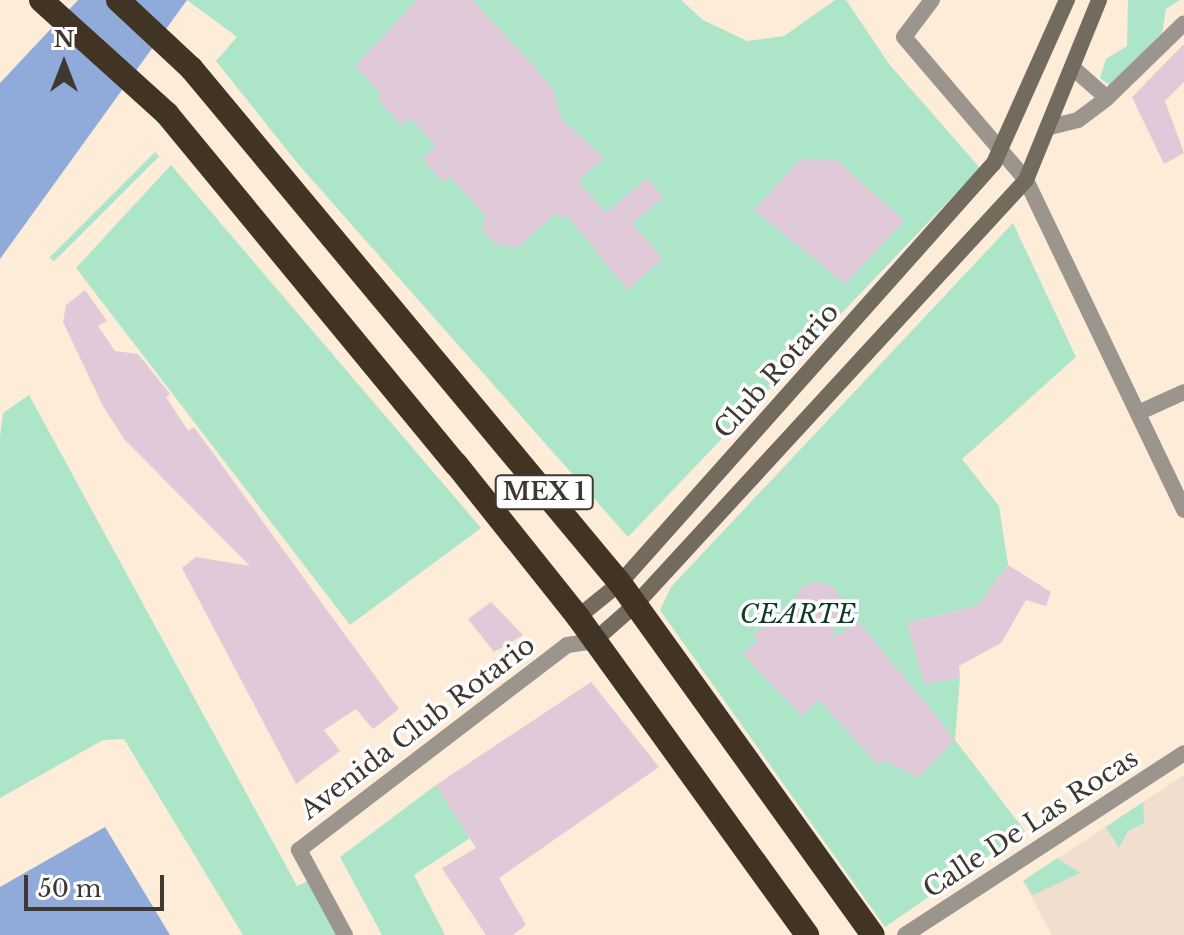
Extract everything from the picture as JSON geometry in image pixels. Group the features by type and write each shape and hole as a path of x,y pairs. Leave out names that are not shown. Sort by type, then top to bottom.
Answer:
{"highway":[{"name":"MEX 1","path":"41,0 157,103 578,617 807,935"},
{"name":"MEX 1","path":"118,0 191,68 620,583 873,935"}],"main road":[{"name":"Club Rotario","path":"578,617 620,583 994,163 1067,0"},
{"name":"Club Rotario","path":"594,641 636,604 1026,180 1099,0"}],"street":[{"path":"932,0 904,37 1002,147 1026,180 1140,412 1184,510"},
{"path":"1050,127 1078,120 1107,98 1184,23"},
{"path":"1073,68 1107,98"},
{"path":"1140,412 1184,392"},
{"name":"Avenida Club Rotario","path":"567,645 578,617"},
{"name":"Avenida Club Rotario","path":"345,935 299,850 567,645 594,641"},
{"name":"Calle De Las Rocas","path":"905,935 1184,753"}],"shaded area":[{"path":"1184,775 1184,935 1052,935 1023,881"}],"green space":[{"path":"187,0 681,0 703,20 747,41 784,36 835,0 846,0 889,64 980,168 628,537 298,164 216,61 237,37"},
{"path":"1128,0 1180,0 1166,9 1162,33 1111,86 1100,78 1106,59 1127,46"},
{"path":"155,152 159,156 54,262 50,257"},
{"path":"171,165 481,528 350,625 76,268"},
{"name":"CEARTE","path":"1013,223 1076,357 962,459 999,506 1008,565 977,606 907,623 926,683 960,678 955,740 1025,831 885,927 660,610 671,587"},
{"path":"29,395 297,886 316,877 352,935 243,935 124,739 103,740 0,798 0,437 3,413"},
{"path":"436,785 470,838 414,875 445,935 382,935 340,857"},
{"path":"1143,802 1144,823 1128,831 1119,848 1106,827"},
{"path":"1057,858 1080,873 1033,895 1023,881"}],"water":[{"path":"78,0 187,0 0,259 0,83"},
{"path":"105,827 170,935 0,935 0,887"}],"building":[{"path":"417,0 472,0 525,56 553,89 561,118 604,158 578,181 606,213 647,178 663,197 632,224 663,258 628,290 566,215 561,219 556,213 517,248 496,244 483,231 485,215 449,176 443,182 422,158 436,146 410,118 402,126 377,98 381,94 355,66"},
{"path":"1184,44 1184,82 1165,101 1184,153 1164,164 1132,97"},
{"path":"801,159 837,160 904,221 845,284 754,210"},
{"path":"85,290 107,321 98,326 115,351 138,354 170,394 166,397 188,431 194,427 399,709 373,729 356,709 324,730 340,751 296,784 182,568 196,557 250,566 124,439 103,406 63,322 66,305"},
{"name":"CEARTE","path":"1008,565 1051,592 1046,606 1026,600 1001,643 959,666 960,678 924,684 907,623 977,606"},
{"path":"816,581 834,587 843,602 832,638 859,622 955,740 918,778 885,760 878,765 818,699 802,716 742,654 758,640 753,634 794,608 800,588"},
{"path":"491,602 523,635 494,652 468,619"},
{"path":"591,682 659,767 499,878 526,925 513,935 486,935 442,868 476,848 436,785"}]}
